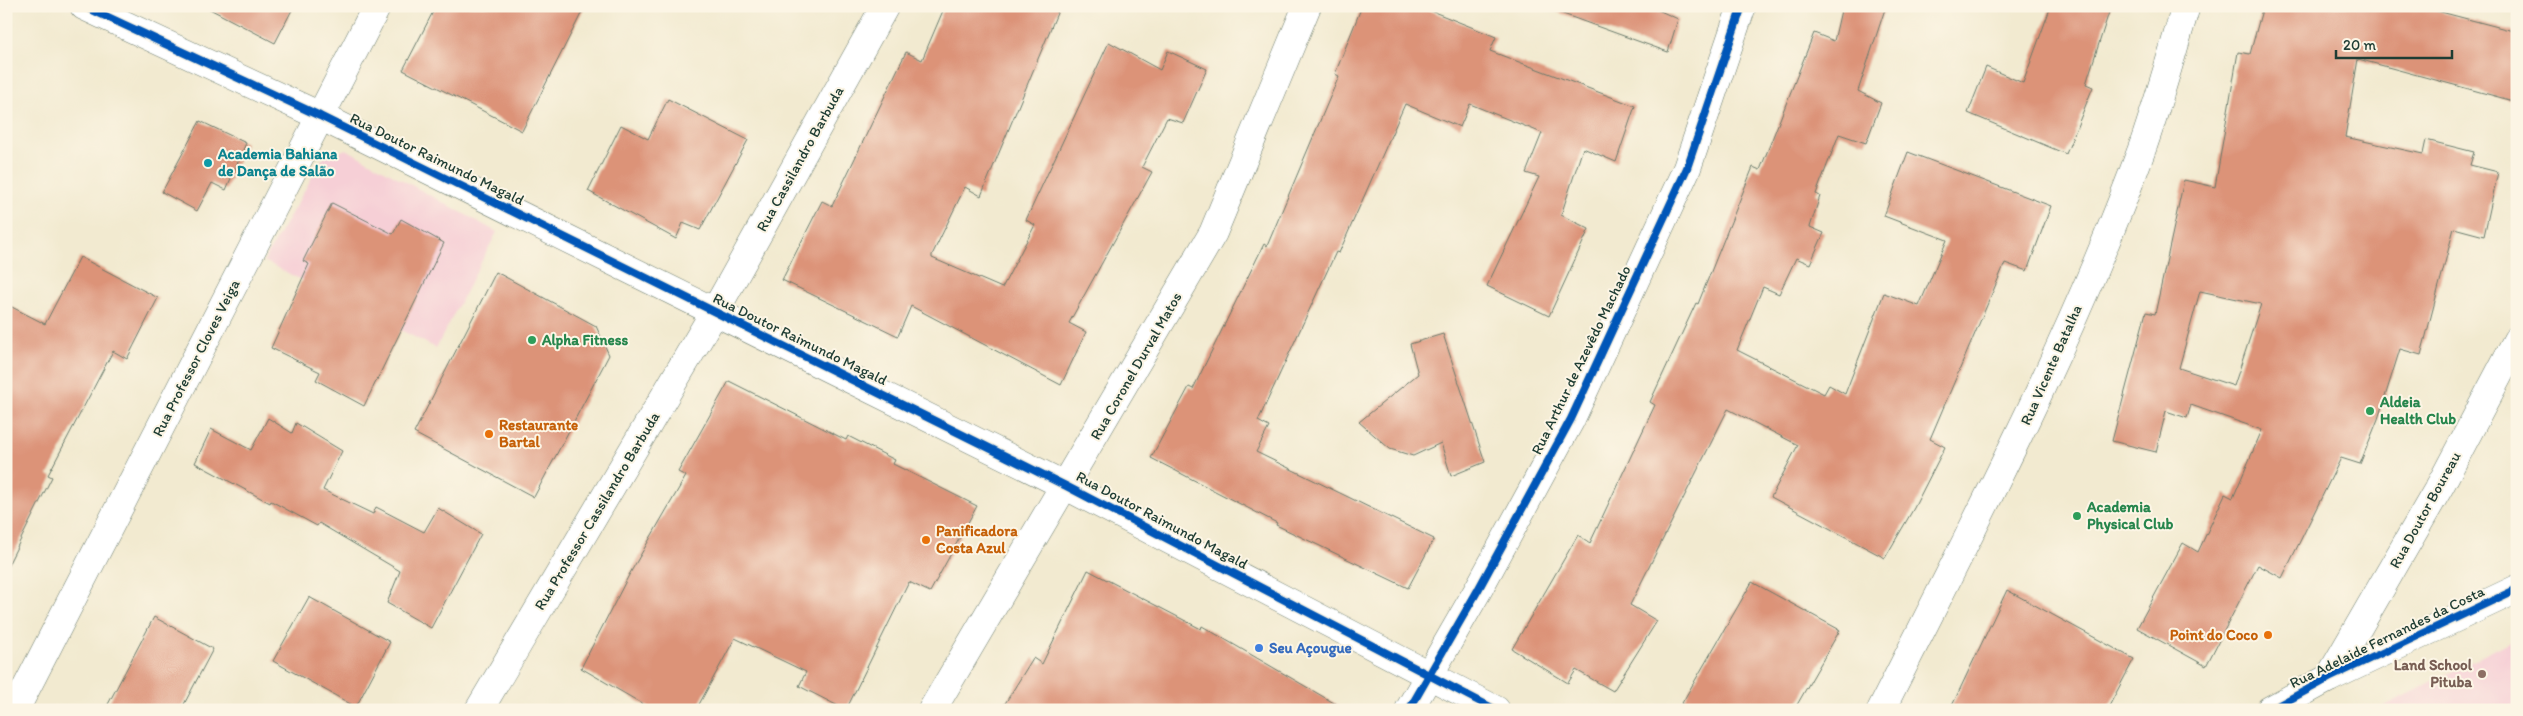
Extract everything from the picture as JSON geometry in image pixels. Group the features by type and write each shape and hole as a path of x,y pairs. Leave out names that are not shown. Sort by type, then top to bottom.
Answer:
{"street":[{"name":"Rua Doutor Raimundo Magald","path":"84,6 320,116 1066,486 1496,710"},
{"name":"Rua Professor Cloves Veiga","path":"15,710 377,6"},
{"name":"Rua Cassilandro Barbuda","path":"714,313 885,6"},
{"name":"Rua Coronel Durval Matos","path":"932,710 1066,486 1213,233 1307,6"},
{"name":"Rua Arthur de Azevêdo Machado","path":"1409,710 1478,590 1579,401 1687,168 1742,6"},
{"name":"Rua Vicente Batalha","path":"1881,710 2021,432 2082,297 2143,146 2186,6"},
{"name":"Rua Professor Cassilandro Barbuda","path":"479,710 714,313"},
{"name":"Rua Doutor Boureau","path":"2329,678 2441,484 2517,340"},
{"name":"Rua Adelaide Fernandes da Costa","path":"2270,710 2329,678 2517,589"}],"shaded area":[{"path":"346,149 497,232 436,348 264,261 323,158"},
{"name":"Land School Pituba","path":"2517,638 2517,710 2377,710"}],"building":[{"path":"204,6 294,6 275,43"},
{"path":"436,6 585,6 522,131 403,70"},
{"path":"945,6 1060,6 981,196 965,187 932,255 932,258 1002,288 1035,225 1026,220 1109,42 1160,70 1168,51 1207,69 1183,123 1167,118 1142,167 1152,172 1069,323 1086,332 1061,385 911,306 898,336 782,280 822,201 832,206 906,52 922,60"},
{"path":"1362,6 1419,6 1496,37 1490,51 1635,106 1616,162 1583,148 1561,215 1589,229 1549,316 1487,286 1539,177 1526,173 1542,133 1470,104 1460,127 1405,104 1339,253 1336,252 1258,421 1269,427 1256,452 1434,539 1408,588 1276,525 1277,523 1151,458 1189,387 1193,389 1264,244 1267,246 1339,76 1335,74"},
{"path":"1553,6 1649,6 1678,19 1668,52 1552,10"},
{"path":"1842,6 1886,6 1858,91 1881,103 1866,143 1839,134 1816,194 1820,196 1810,227 1824,233 1810,264 1796,258 1779,294 1763,287 1737,350 1824,394 1829,385 1845,394 1884,293 1919,306 1947,240 1884,216 1908,152 2051,206 2027,271 2005,263 1930,439 1945,447 1914,508 1885,558 1771,497 1798,445 1728,409 1630,605 1657,621 1613,691 1576,670 1568,683 1512,649 1578,535 1590,543 1655,405 1650,402 1696,303 1698,304 1753,167 1760,170 1814,33 1834,41"},
{"path":"2051,6 2111,6 2086,84 2093,87 2066,154 1968,113 1986,67 2023,83"},
{"path":"2263,6 2418,6 2517,32 2517,102 2358,59 2345,137 2423,154 2426,140 2474,152 2470,165 2498,172 2484,236 2454,228 2421,355 2400,349 2378,419 2360,464 2341,458 2282,578 2258,565 2206,666 2137,628 2183,543 2198,552 2225,494 2233,498 2262,430 2191,405 2187,418 2166,411 2156,452 2112,441 2146,312 2155,314 2184,180 2215,187 2238,52 2250,54","holes":["2200,291 2261,304 2234,386 2179,368"]},
{"path":"668,99 748,140 700,230 683,223 676,239 588,191 621,125 648,139"},
{"name":"Academia Bahiana de Dança de Salão","path":"200,121 246,143 226,190 212,183 197,211 162,192"},
{"path":"332,203 393,234 401,219 444,243 364,406 316,380 320,372 271,348 309,264 303,261"},
{"path":"80,257 158,298 127,359 113,351 48,475 52,477 6,569 6,304 45,324"},
{"name":"Alpha Fitness","path":"496,272 596,326 609,355 534,497 414,433"},
{"path":"1443,334 1485,462 1451,476 1441,443 1413,456 1390,449 1359,422 1418,374 1410,344"},
{"path":"729,381 846,440 848,436 895,460 893,464 977,506 930,592 909,582 846,710 799,686 806,672 735,638 696,710 653,710 581,668 629,575 686,476 678,472"},
{"path":"268,418 292,433 296,423 342,451 323,490 373,514 376,507 424,532 438,508 481,534 431,628 387,603 400,571 319,523 317,526 195,463 211,429 251,450"},
{"path":"1088,570 1201,629 1202,626 1346,710 1001,710 1033,658 1042,664"},
{"path":"1752,582 1840,630 1794,710 1678,710"},
{"path":"2007,590 2134,659 2107,710 1950,710"},
{"path":"309,597 390,642 356,707 273,661"},
{"path":"154,617 213,649 181,710 105,710"}],"cycle path":[{"path":"84,6 320,116 1066,486 1496,710"},
{"path":"1409,710 1478,590 1571,419 1687,168 1742,6"},
{"path":"2270,710 2329,678 2517,589"}],"place":[{"name":"Academia Bahiana de Dança de Salão","path":"208,163"},
{"name":"Alpha Fitness","path":"532,340"},
{"name":"Aldeia Health Club","path":"2370,411"},
{"name":"Restaurante Bartal","path":"489,434"},
{"name":"Academia Physical Club","path":"2077,516"},
{"name":"Panificadora Costa Azul","path":"926,540"},
{"name":"Point do Coco","path":"2268,635"},
{"name":"Seu Açougue","path":"1259,648"},
{"name":"Land School Pituba","path":"2482,674"}]}
